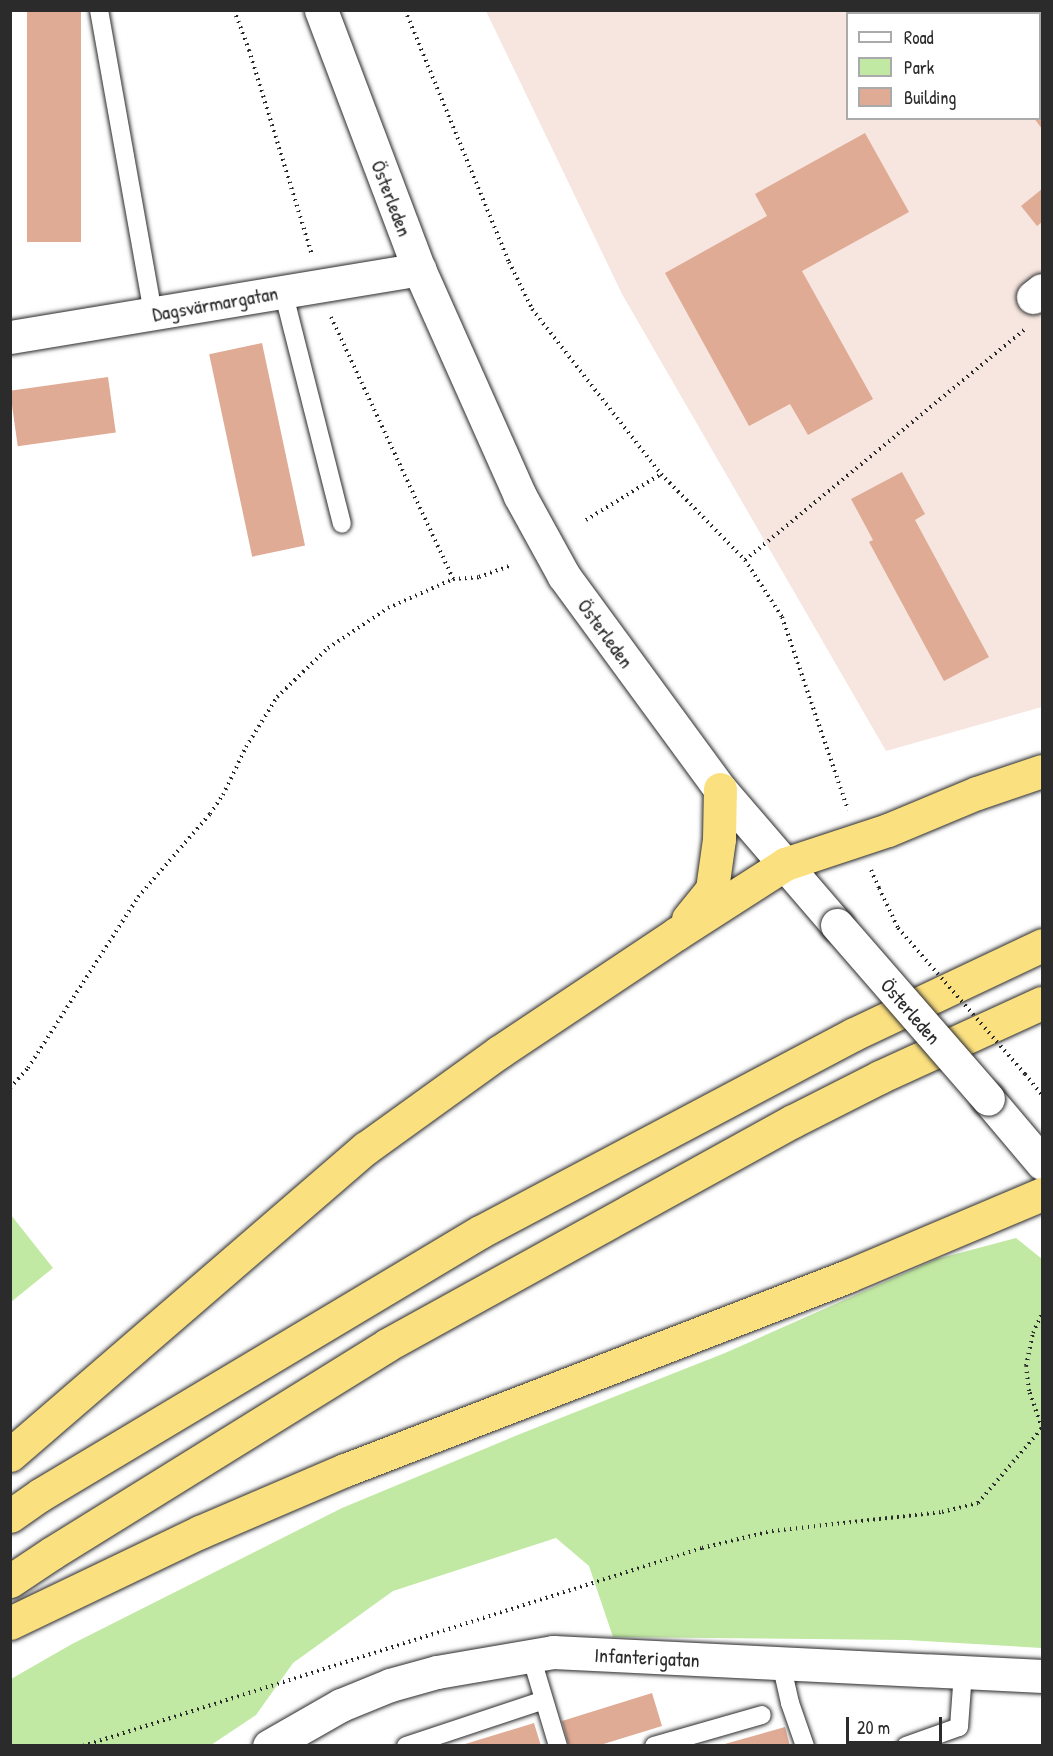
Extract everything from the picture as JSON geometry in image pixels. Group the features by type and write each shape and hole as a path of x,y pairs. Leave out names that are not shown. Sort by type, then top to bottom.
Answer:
{"highway":[{"path":"10,1455 366,1148 499,1052 676,934 784,864 1042,771"},
{"path":"676,934 712,889 719,839 720,789"},
{"path":"10,1516 60,1483 480,1233 854,1034 1042,945"},
{"path":"10,1581 387,1345 792,1121 891,1072 1042,1003"},
{"path":"10,1623 200,1532 345,1470 848,1276 1042,1194"}],"main road":[{"name":"Österleden","path":"321,10 419,269 520,496 564,576 720,789 1042,1163"},
{"name":"Dagsvärmargatan","path":"10,337 419,269"},
{"name":"Infanterigatan","path":"269,1746 341,1705 390,1685 437,1672 553,1652 1042,1676"}],"lane":[{"path":"99,10 153,314"},
{"path":"283,291 342,524"},
{"path":"531,1656 558,1746"},
{"path":"782,1663 790,1703 805,1746"},
{"path":"906,1746 959,1727 963,1672"},
{"path":"406,1746 544,1700"},
{"path":"654,1746 762,1715"}],"path":[{"path":"405,10 509,262 532,309 661,474 745,560 782,617 858,839 897,928 1042,1095"},
{"path":"745,560 1036,303"},
{"path":"586,520 661,474"},
{"path":"10,1088 28,1068 138,897 223,795 246,747 277,697 328,648 388,608 453,579 479,577 509,566"},
{"path":"83,1746 702,1548 772,1531 942,1512 978,1503 1042,1428 1029,1391 1026,1366 1033,1333 1042,1314"}],"shaded area":[{"path":"486,11 1042,11 1042,707 886,751 622,294"}],"green space":[{"path":"11,1215 53,1268 10,1302"},
{"path":"1016,1238 1042,1259 1042,1648 906,1640 613,1637 589,1566 556,1538 393,1591 293,1663 256,1715 211,1745 11,1745 11,1679 72,1644 342,1508 520,1434 725,1353 937,1259"}],"building":[{"path":"27,10 81,10 81,242 27,242"},
{"path":"954,10 1042,10 1042,129 1035,120 1041,120 1041,12 952,12"},
{"path":"865,133 909,212 802,271 873,399 808,435 790,404 749,426 665,273 767,216 755,194"},
{"path":"1042,189 1042,222 1037,226 1021,206"},
{"path":"262,343 305,545 252,557 209,354"},
{"path":"108,377 116,432 18,446 10,391"},
{"path":"902,472 925,514 915,520 989,657 944,681 869,542 873,540 851,499"},
{"path":"652,1693 662,1726 597,1746 569,1746 562,1721"},
{"path":"534,1723 541,1746 462,1746 462,1745"},
{"path":"785,1727 790,1746 721,1746 721,1745"}]}
